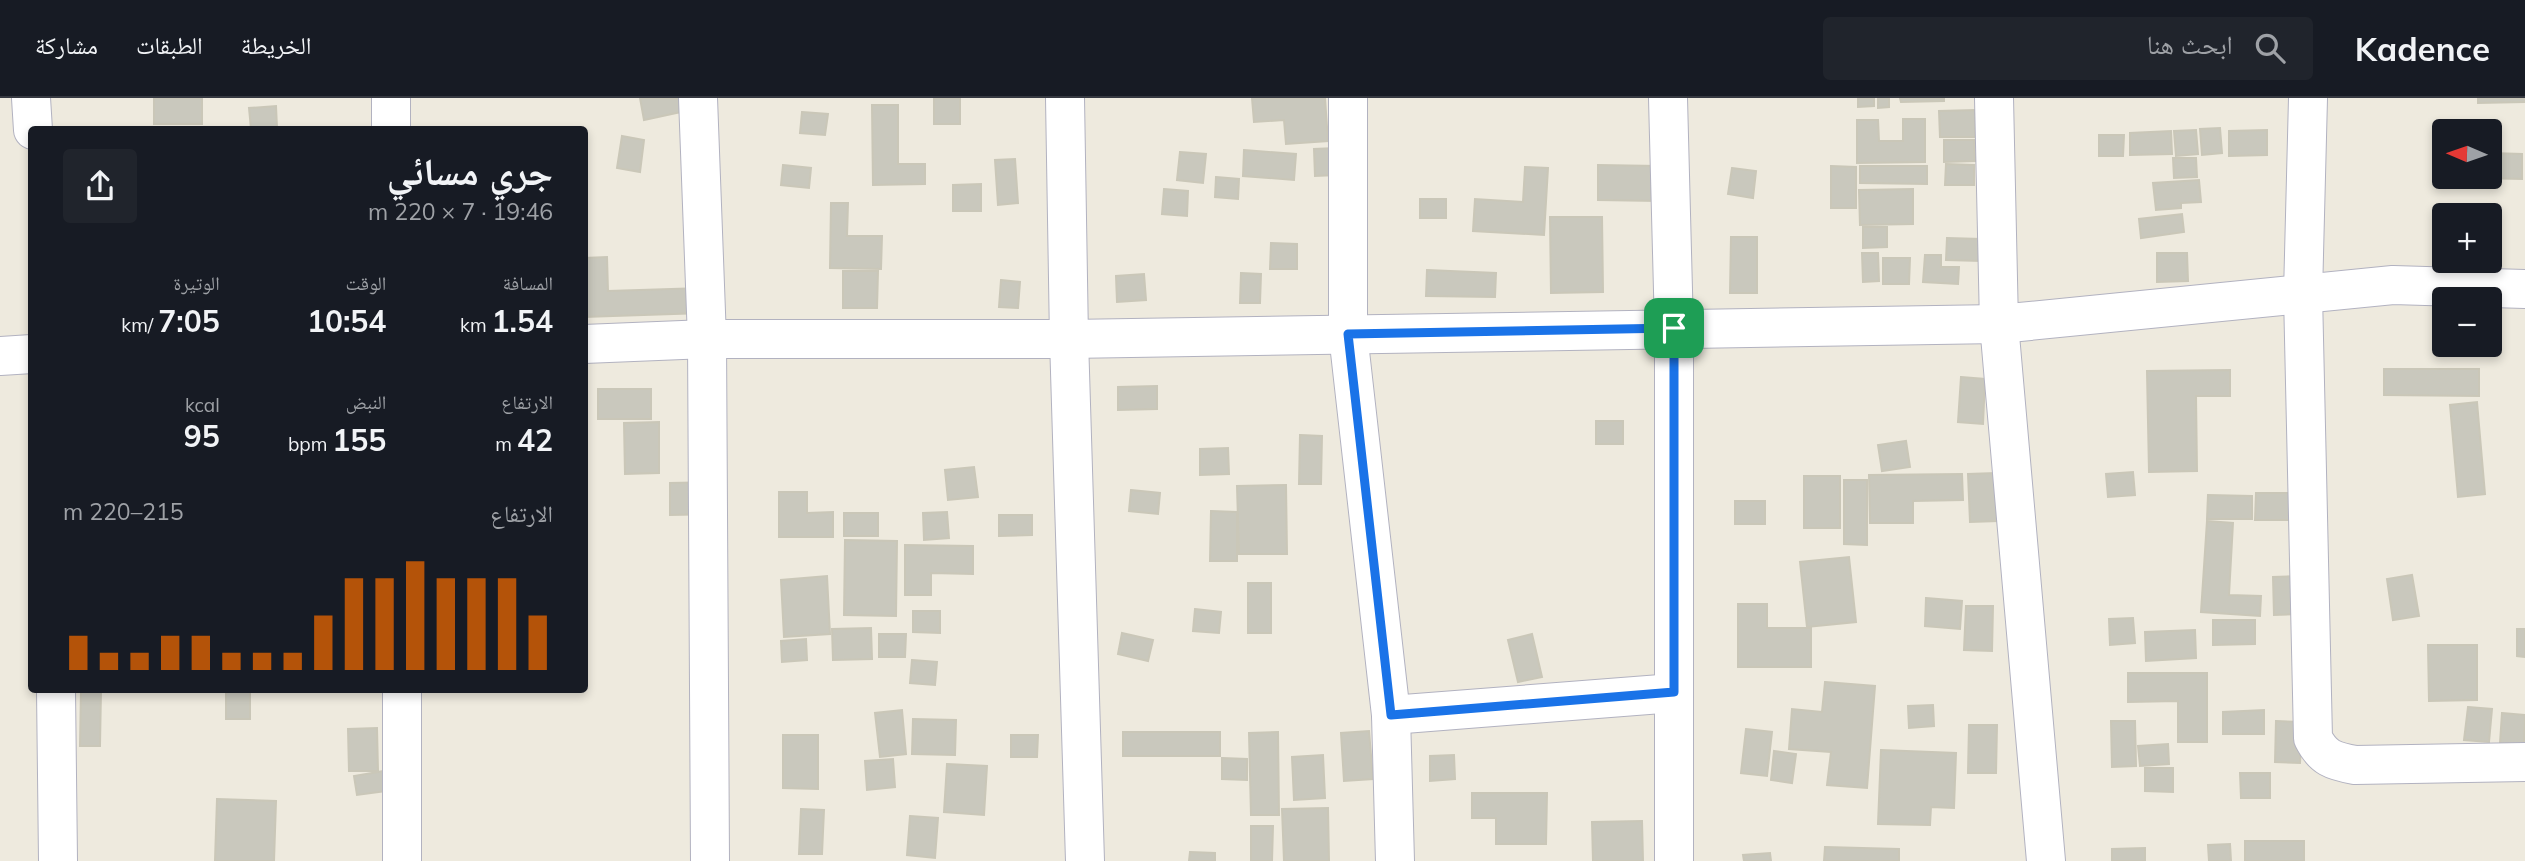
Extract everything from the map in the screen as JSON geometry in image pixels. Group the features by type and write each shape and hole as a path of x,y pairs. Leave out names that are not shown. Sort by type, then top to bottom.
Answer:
{"street":[{"path":"31,98 33,126"},
{"path":"391,98 391,126"},
{"path":"698,98 707,339 710,861"},
{"path":"1065,98 1069,339 1085,861"},
{"path":"1348,98 1348,334 1391,715 1395,861"},
{"path":"1668,98 1674,328 1674,861"},
{"path":"1994,98 1999,324 2046,861"},
{"path":"2308,98 2303,294 2313,738 2320,753 2333,761 2355,765 2525,762"},
{"path":"588,344 707,339 1069,339 1999,324 2393,285 2525,289"},
{"path":"0,356 28,354"},
{"path":"1391,715 1674,692"},
{"path":"56,693 58,861"},
{"path":"402,693 402,861"}],"building":[{"path":"154,98 202,98 202,124 154,124"},
{"path":"640,98 693,98 695,109 644,120"},
{"path":"934,98 960,98 960,124 934,124"},
{"path":"1252,98 1325,98 1328,141 1286,144 1284,120 1254,122"},
{"path":"1858,98 1874,98 1874,106 1858,107"},
{"path":"1878,98 1889,98 1889,107 1878,108"},
{"path":"1900,98 1944,98 1944,101 1901,102"},
{"path":"2478,98 2525,98 2525,102 2478,103"},
{"path":"872,105 898,105 898,164 925,164 925,184 873,185"},
{"path":"276,106 277,126 251,126 249,108"},
{"path":"1975,110 1975,137 1940,137 1939,111"},
{"path":"802,112 828,114 825,135 800,133"},
{"path":"1903,119 1925,119 1925,162 1857,163 1857,120 1878,120 1879,141 1903,141"},
{"path":"2220,128 2222,153 2202,155 2200,129"},
{"path":"2196,130 2198,154 2176,156 2174,131"},
{"path":"2267,130 2267,155 2229,156 2229,131"},
{"path":"2171,131 2172,154 2130,155 2130,133"},
{"path":"2099,135 2124,135 2123,156 2099,156"},
{"path":"622,136 644,140 640,172 617,168"},
{"path":"1944,140 1974,140 1975,161 1944,162"},
{"path":"1336,148 1337,175 1315,176 1314,149"},
{"path":"1244,150 1296,154 1294,180 1243,176"},
{"path":"1180,152 1206,154 1203,183 1177,180"},
{"path":"2502,153 2522,154 2522,179 2502,179"},
{"path":"2173,158 2196,158 2197,177 2174,178"},
{"path":"1015,159 1018,203 998,205 995,160"},
{"path":"1946,164 1974,165 1974,185 1945,185"},
{"path":"783,165 811,168 809,188 781,185"},
{"path":"1598,165 1658,166 1658,201 1598,200"},
{"path":"1831,166 1856,167 1856,208 1831,208"},
{"path":"1860,166 1927,166 1927,184 1860,183"},
{"path":"1525,167 1548,168 1544,235 1473,231 1475,199 1523,202"},
{"path":"1732,168 1756,171 1753,198 1728,194"},
{"path":"1216,177 1239,179 1238,199 1215,197"},
{"path":"2199,180 2201,202 2181,203 2181,208 2156,210 2153,183"},
{"path":"981,184 981,211 953,211 953,185"},
{"path":"1164,189 1188,191 1187,216 1162,214"},
{"path":"1913,189 1913,224 1860,225 1859,190"},
{"path":"1420,199 1446,199 1446,218 1420,218"},
{"path":"831,203 848,203 847,236 882,236 881,269 830,268"},
{"path":"2182,214 2184,232 2141,238 2139,219"},
{"path":"1550,217 1602,217 1603,292 1551,293"},
{"path":"1863,227 1887,227 1887,247 1863,248"},
{"path":"1731,237 1757,237 1757,293 1730,293"},
{"path":"1947,238 1981,239 1981,261 1946,260"},
{"path":"1271,243 1297,244 1297,269 1270,269"},
{"path":"1862,253 1878,253 1879,281 1863,282"},
{"path":"2157,253 2187,253 2188,281 2157,282"},
{"path":"1925,255 1941,255 1941,267 1959,267 1958,284 1923,282"},
{"path":"607,257 608,291 702,288 703,313 588,317 588,258"},
{"path":"1883,258 1910,258 1909,284 1883,284"},
{"path":"1427,270 1496,273 1495,297 1426,296"},
{"path":"843,271 878,271 877,308 843,308"},
{"path":"1241,273 1261,274 1260,303 1240,303"},
{"path":"1144,274 1146,300 1117,302 1116,276"},
{"path":"1001,280 1020,282 1018,308 999,307"},
{"path":"2384,369 2479,369 2479,396 2384,395"},
{"path":"2230,370 2230,396 2196,396 2197,471 2149,472 2147,371"},
{"path":"1961,377 1985,379 1983,424 1958,422"},
{"path":"1157,386 1157,409 1118,410 1118,387"},
{"path":"598,389 651,389 651,419 598,419"},
{"path":"2477,402 2485,494 2458,497 2450,405"},
{"path":"1596,421 1623,421 1623,444 1596,444"},
{"path":"659,422 659,473 625,474 624,423"},
{"path":"1300,435 1322,436 1321,484 1299,484"},
{"path":"1906,441 1910,467 1882,471 1878,445"},
{"path":"1228,448 1229,474 1200,475 1200,449"},
{"path":"974,467 978,497 948,500 945,470"},
{"path":"2133,472 2135,495 2108,497 2106,474"},
{"path":"1996,473 1998,521 1970,522 1968,474"},
{"path":"1962,474 1963,500 1913,501 1913,523 1870,523 1869,475"},
{"path":"1804,476 1840,476 1840,528 1804,528"},
{"path":"1844,480 1867,480 1867,545 1844,544"},
{"path":"720,482 720,514 670,515 670,483"},
{"path":"1286,485 1287,554 1239,554 1237,486"},
{"path":"1131,490 1160,493 1158,514 1129,511"},
{"path":"779,492 807,492 807,513 833,512 833,537 779,537"},
{"path":"2256,493 2299,493 2299,520 2255,520"},
{"path":"2208,495 2252,496 2252,519 2207,519"},
{"path":"1735,501 1765,501 1765,524 1735,524"},
{"path":"1211,511 1237,512 1237,561 1210,561"},
{"path":"947,512 949,538 924,540 923,513"},
{"path":"844,513 878,513 878,536 844,536"},
{"path":"999,515 1032,515 1032,535 999,536"},
{"path":"2207,521 2233,523 2229,595 2261,596 2260,616 2201,612"},
{"path":"845,540 897,541 896,616 844,615"},
{"path":"905,545 973,546 973,574 931,573 931,595 905,595"},
{"path":"1849,557 1856,622 1807,627 1800,562"},
{"path":"2412,575 2419,616 2393,620 2387,579"},
{"path":"827,576 830,634 784,637 781,580"},
{"path":"2299,576 2299,614 2274,615 2273,577"},
{"path":"1248,583 1271,583 1271,633 1248,633"},
{"path":"1926,598 1962,601 1960,629 1925,626"},
{"path":"1738,604 1767,604 1767,628 1811,628 1811,667 1738,667"},
{"path":"1966,606 1993,606 1992,651 1964,650"},
{"path":"1195,609 1221,612 1219,633 1193,631"},
{"path":"913,611 940,611 940,633 913,632"},
{"path":"2133,618 2135,643 2110,645 2109,619"},
{"path":"2213,620 2255,620 2255,644 2213,645"},
{"path":"871,628 872,659 833,660 832,629"},
{"path":"2517,629 2525,629 2525,657 2517,656"},
{"path":"2195,630 2196,658 2146,661 2145,632"},
{"path":"1122,633 1153,640 1148,661 1118,654"},
{"path":"879,634 906,634 905,657 879,657"},
{"path":"1532,634 1542,677 1518,682 1508,640"},
{"path":"806,639 807,660 782,662 781,641"},
{"path":"2428,645 2477,645 2477,700 2429,701"},
{"path":"912,660 937,662 935,685 910,683"},
{"path":"2128,673 2207,673 2207,742 2178,742 2178,701 2128,702"},
{"path":"1825,682 1875,686 1867,788 1827,785 1831,752 1789,749 1792,709 1822,712"},
{"path":"81,693 101,693 100,746 80,746"},
{"path":"226,693 250,693 250,719 226,719"},
{"path":"1933,705 1934,726 1909,728 1908,706"},
{"path":"2468,707 2492,709 2489,742 2464,740"},
{"path":"902,710 906,754 880,757 875,713"},
{"path":"2264,710 2264,734 2223,734 2223,712"},
{"path":"2502,713 2525,715 2524,744 2500,743"},
{"path":"913,719 956,720 955,755 912,754"},
{"path":"2111,721 2135,721 2136,766 2112,767"},
{"path":"2276,721 2302,722 2300,763 2275,762"},
{"path":"1969,725 1997,725 1996,773 1968,773"},
{"path":"377,728 378,771 349,771 348,729"},
{"path":"1746,729 1772,732 1767,776 1741,773"},
{"path":"1369,731 1373,779 1344,781 1341,733"},
{"path":"1123,732 1220,732 1220,756 1123,756"},
{"path":"1278,732 1279,815 1251,815 1249,733"},
{"path":"783,735 818,735 818,789 783,788"},
{"path":"1011,735 1038,735 1037,757 1011,757"},
{"path":"2168,744 2169,764 2140,766 2138,746"},
{"path":"1881,750 1956,753 1954,808 1931,807 1930,825 1878,824"},
{"path":"1774,751 1796,754 1792,783 1771,780"},
{"path":"1323,755 1325,798 1294,800 1292,757"},
{"path":"1454,755 1455,779 1430,781 1430,756"},
{"path":"1222,758 1247,759 1247,780 1222,779"},
{"path":"893,759 895,787 867,790 865,761"},
{"path":"947,764 987,766 984,815 944,812"},
{"path":"2145,768 2173,768 2173,792 2145,791"},
{"path":"384,771 387,791 357,795 354,776"},
{"path":"2240,773 2270,773 2270,798 2241,798"},
{"path":"1472,793 1547,793 1546,844 1496,844 1496,818 1472,818"},
{"path":"217,799 276,801 274,861 215,861"},
{"path":"1328,808 1329,861 1284,861 1282,809"},
{"path":"801,809 824,810 822,854 799,854"},
{"path":"910,816 938,818 935,858 907,855"},
{"path":"1642,821 1643,861 1593,861 1592,822"},
{"path":"1251,826 1273,826 1272,861 1251,861"},
{"path":"2245,841 2304,841 2304,861 2245,861"},
{"path":"2230,844 2231,861 2209,861 2208,845"},
{"path":"1825,847 1899,849 1899,861 1824,861"},
{"path":"2145,848 2145,861 2112,861 2112,849"},
{"path":"1190,852 1215,853 1215,861 1189,861"},
{"path":"1770,853 1771,861 1744,861 1743,855"}],"route":[{"path":"1674,328 1674,692 1391,715 1348,334 1674,328"}]}
